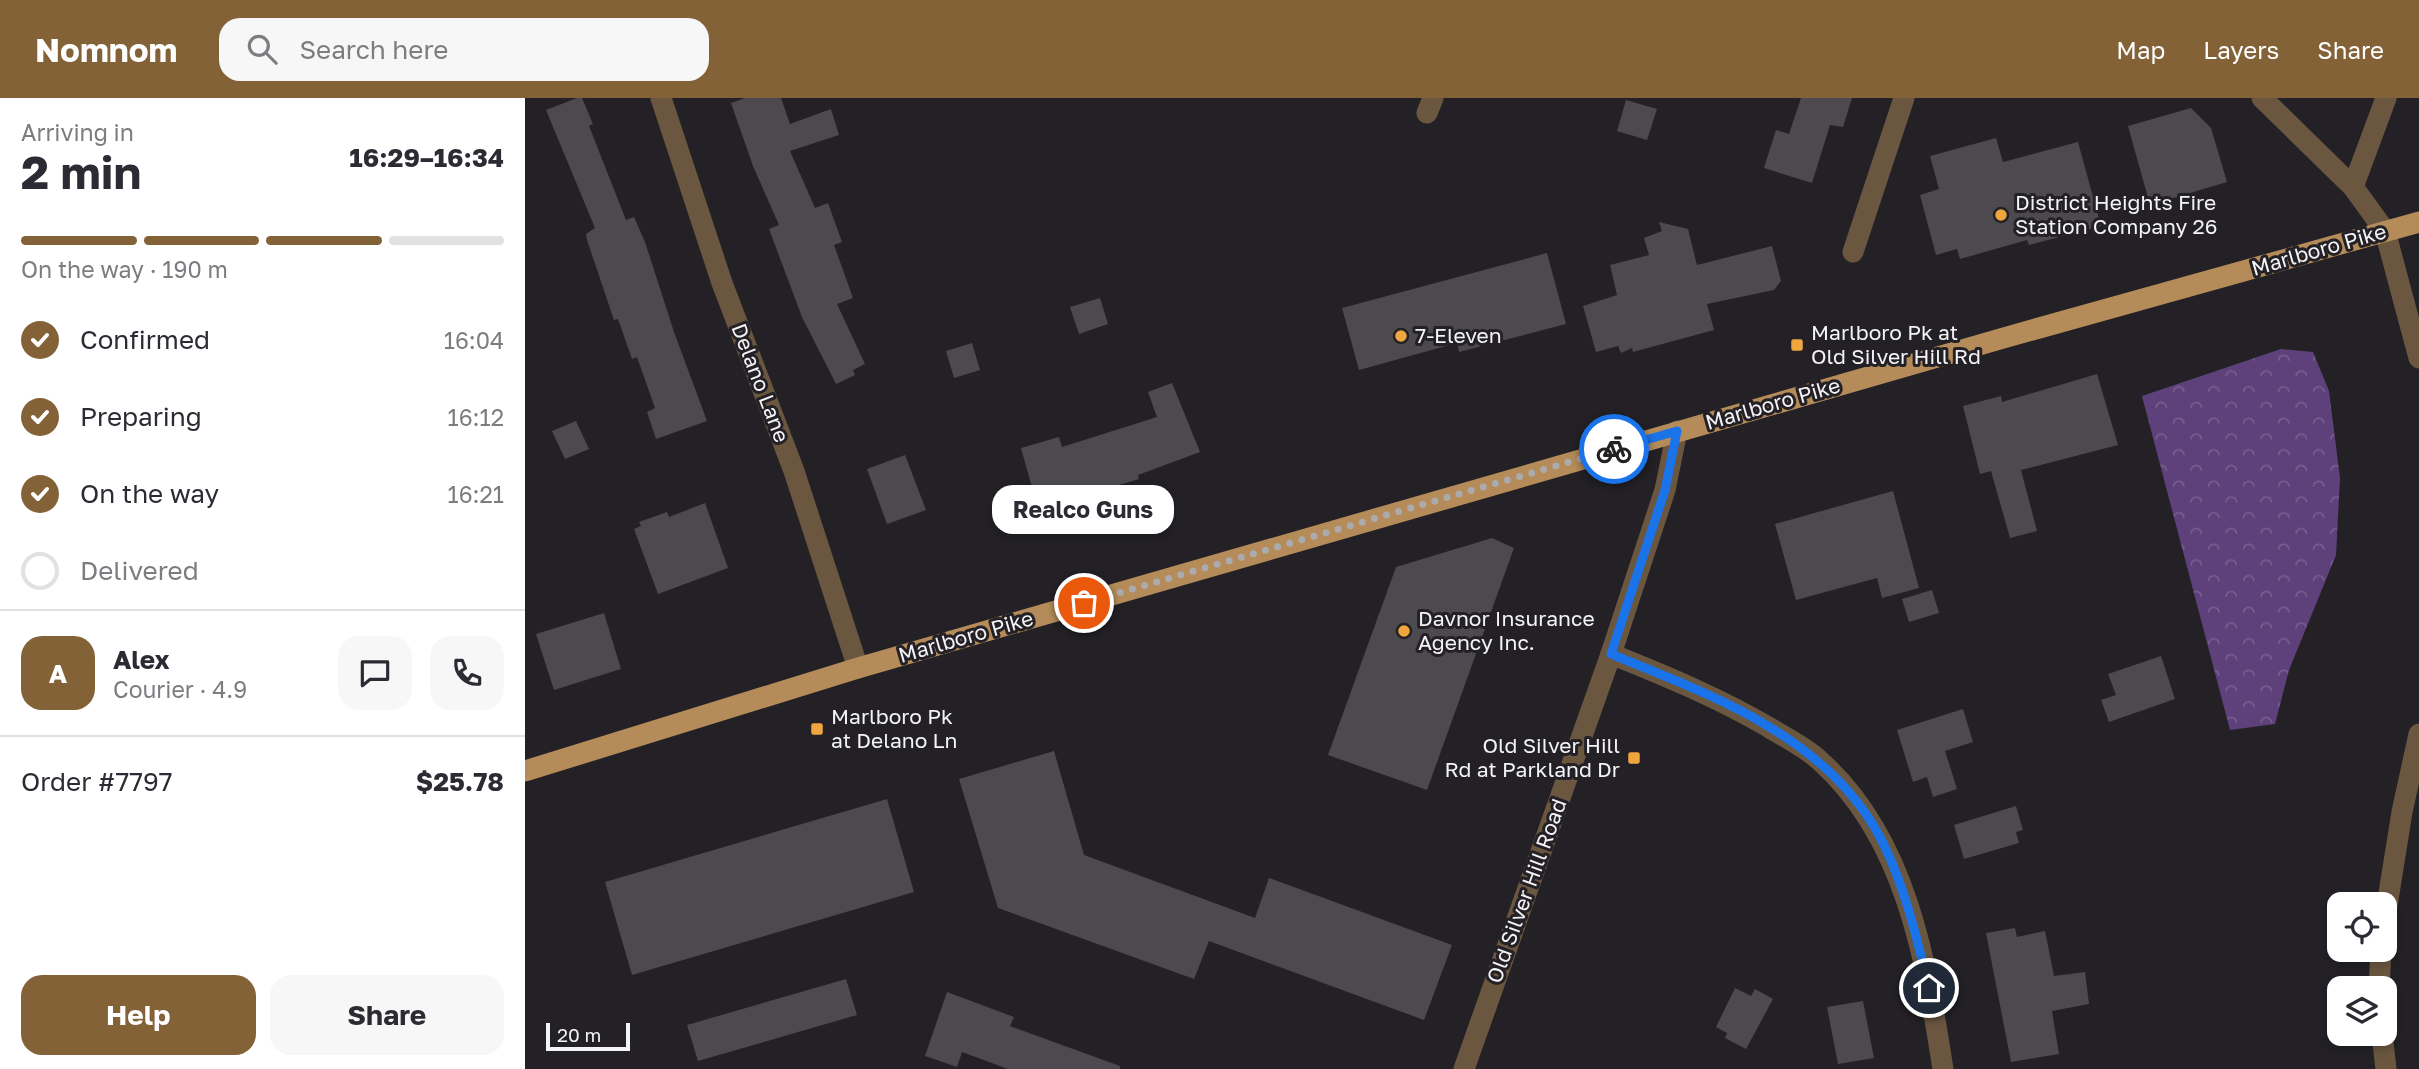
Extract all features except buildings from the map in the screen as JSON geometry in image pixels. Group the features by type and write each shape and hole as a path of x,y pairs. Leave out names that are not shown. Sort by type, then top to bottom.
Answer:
{"main road":[{"name":"Marlboro Pike","path":"527,766 1677,431 2419,222"}],"street":[{"name":"Delano Lane","path":"661,98 722,283 794,471 858,668"},
{"path":"1853,252 1904,98"},
{"path":"2262,98 2353,187 2385,231 2419,358"},
{"path":"2353,187 2386,98"},
{"name":"Old Silver Hill Road","path":"1464,1069 1611,654 1665,490 1677,431"},
{"path":"1611,654 1706,693 1795,743 1819,759 1854,797 1884,844 1912,915 1934,1013 1943,1069"},
{"path":"2389,892 2402,812 2419,734"},
{"path":"2383,1046 2386,1069"}],"green space":[{"path":"2281,349 2313,352 2329,391 2340,478 2336,555 2289,670 2275,724 2230,730 2142,396"}],"way so far":[{"path":"1084,603 1614,449"}],"place":[{"name":"District Heights Fire Station Company 26","path":"2001,215"},
{"name":"7-Eleven","path":"1401,336"},
{"name":"Marlboro Pk at Old Silver Hill Rd","path":"1797,345"},
{"name":"Realco Guns","path":"1084,603"},
{"name":"Davnor Insurance Agency Inc.","path":"1404,631"},
{"name":"Marlboro Pk at Delano Ln","path":"817,729"},
{"name":"Old Silver Hill Rd at Parkland Dr","path":"1634,758"}],"route":[{"path":"1614,449 1677,431 1665,490 1611,654 1706,693 1819,759 1854,797 1884,844 1912,915 1929,988"}]}
